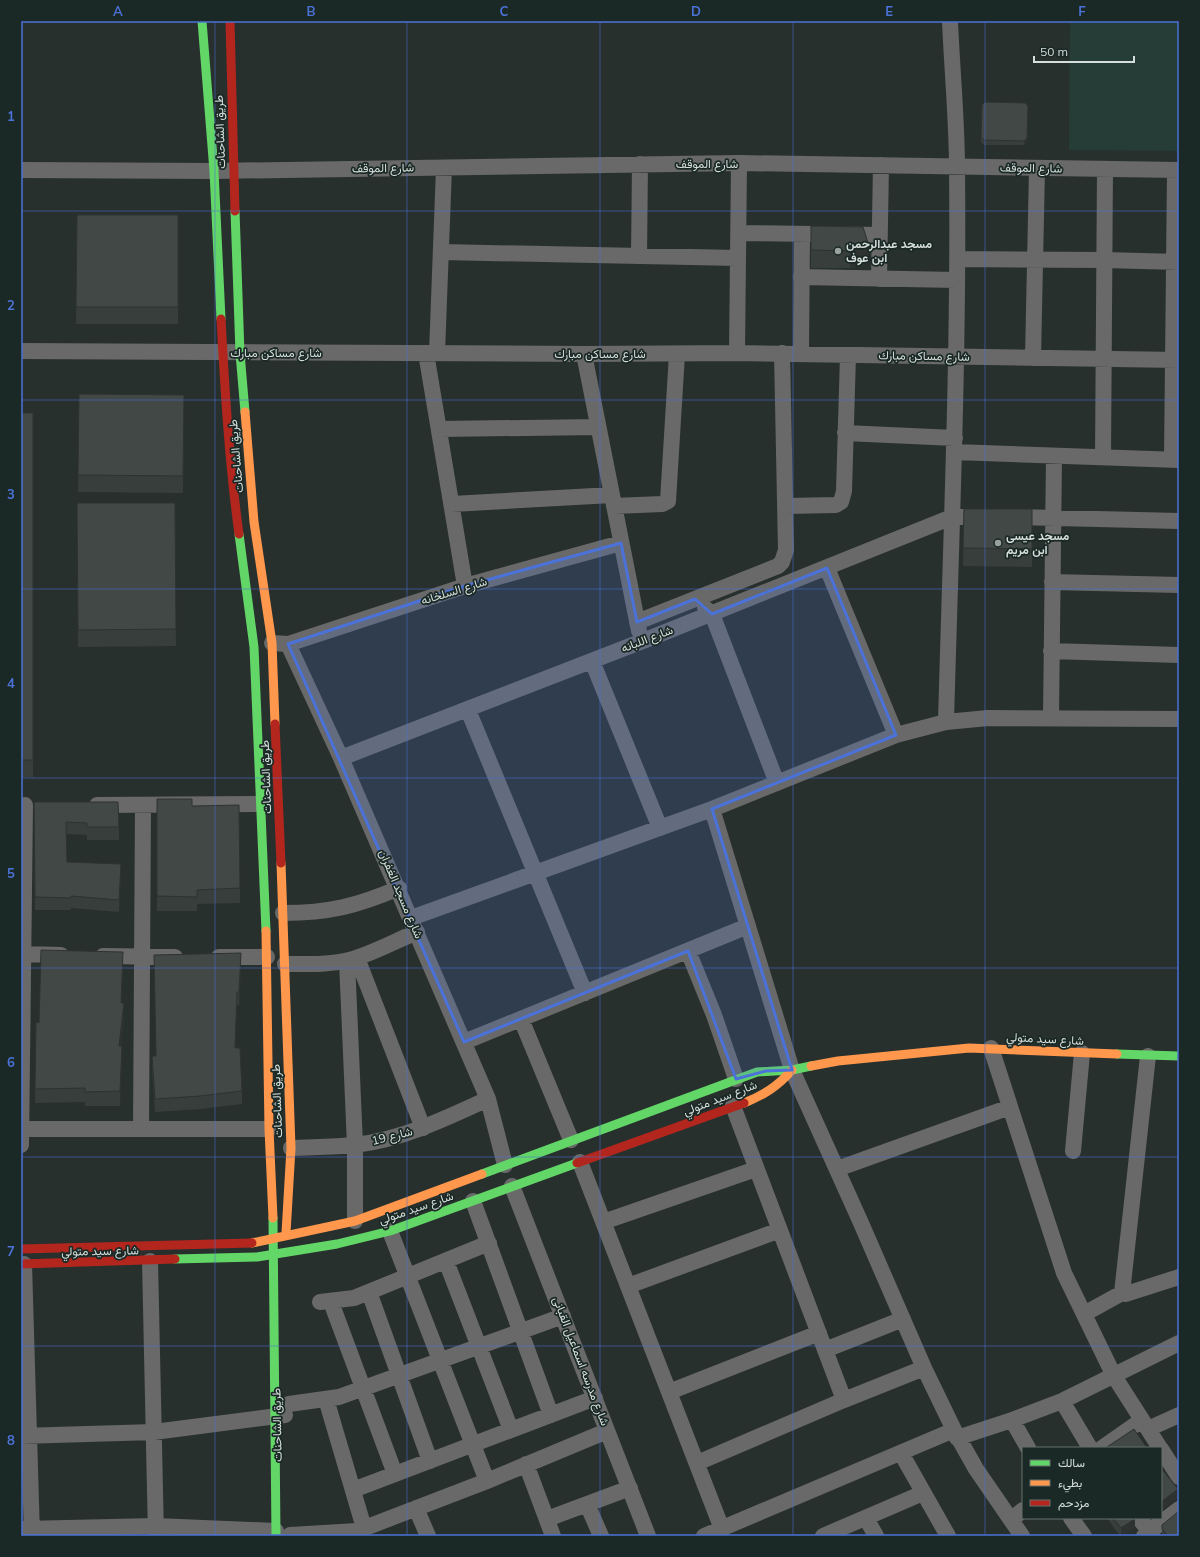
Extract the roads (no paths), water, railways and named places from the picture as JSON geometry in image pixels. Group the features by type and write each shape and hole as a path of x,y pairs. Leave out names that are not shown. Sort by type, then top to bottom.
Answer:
{"main road":[{"path":"203,22 216,28 230,21"},
{"name":"طريق الشاحنات","path":"230,21 223,62 234,170 240,353 254,522 272,643 291,1148 286,1256"},
{"name":"طريق الشاحنات","path":"203,22 205,68 214,171 226,415 231,476 254,647 267,956 269,1129 274,1240 273,1255 286,1410 285,1533"},
{"path":"205,68 210,63 223,62"},
{"name":"شارع سيد متولي","path":"21,1248 256,1243 355,1221 736,1079 766,1071 792,1070 838,1061 969,1048 1179,1056"},
{"name":"شارع سيد متولي","path":"23,1264 150,1261 273,1255 286,1256 390,1231 733,1106 770,1091 792,1070"}],"street":[{"path":"946,722 957,280 957,167 950,21"},
{"path":"737,353 739,163"},
{"name":"شارع الموقف","path":"21,170 214,171 739,163 1037,169 1177,170"},
{"path":"639,256 640,164"},
{"path":"879,279 881,165"},
{"path":"444,168 441,252 432,353 439,430 465,586"},
{"path":"1033,358 1037,169"},
{"path":"1103,457 1105,169"},
{"path":"846,433 1054,456 1176,459 1177,170"},
{"path":"738,233 880,235"},
{"path":"801,354 802,234"},
{"path":"441,252 738,258"},
{"path":"957,259 1176,262"},
{"path":"802,277 957,280"},
{"name":"شارع مساكن مبارك","path":"21,352 584,354 737,353 1176,360"},
{"path":"584,354 641,642"},
{"path":"452,504 613,501 662,504 668,501 677,354"},
{"path":"637,622 778,566 782,562 786,550 786,506 782,354"},
{"path":"786,506 836,505 841,502 844,491 848,355"},
{"path":"439,430 598,427"},
{"path":"1051,717 1054,456"},
{"path":"952,517 1053,516 1179,521"},
{"name":"شارع اللبانه","path":"342,758 712,614 952,517"},
{"name":"شارع السلخانه","path":"288,644 465,586 621,543"},
{"path":"827,568 896,735"},
{"path":"1052,582 1179,585"},
{"path":"695,599 712,614 777,783"},
{"path":"272,643 288,644"},
{"name":"شارع مسجد الغفران","path":"288,644 342,758 464,1042 488,1100 505,1165"},
{"path":"1051,651 1179,655"},
{"path":"592,661 660,828"},
{"path":"468,710 585,993"},
{"path":"285,964 323,963 352,959 414,925 536,873 712,809 896,735 946,722 988,718 1179,718"},
{"path":"80,805 261,804"},
{"path":"21,1145 22,954 29,805"},
{"path":"141,1129 143,805"},
{"path":"712,809 792,1070 924,1368 956,1434 976,1469 1017,1515 1022,1536"},
{"path":"283,913 312,913 340,909 368,902 398,888"},
{"path":"464,1042 748,926"},
{"path":"688,951 714,1015 736,1079"},
{"path":"22,954 141,957 267,956"},
{"path":"352,959 424,1128"},
{"path":"352,959 355,1221"},
{"path":"521,1019 571,1140"},
{"path":"991,1048 1064,1273 1114,1376 1160,1447"},
{"path":"1073,1151 1082,1053"},
{"path":"1122,1293 1148,1056"},
{"name":"شارع 19","path":"291,1148 355,1145 381,1140 424,1128 488,1100"},
{"path":"733,1106 844,1400"},
{"path":"837,1169 1010,1107"},
{"path":"21,1129 269,1129"},
{"path":"580,1162 722,1529"},
{"path":"603,1222 756,1169"},
{"name":"شارع مدرسه اسماعيل القبانى","path":"512,1186 648,1536"},
{"path":"473,1201 551,1415"},
{"path":"628,1286 780,1230"},
{"path":"390,1231 409,1276 487,1481"},
{"path":"395,1474 363,1388 326,1302 354,1298 488,1243"},
{"path":"446,1260 511,1430"},
{"path":"150,1261 156,1531"},
{"path":"23,1264 25,1436 28,1531 285,1533 360,1532 608,1430"},
{"path":"1084,1314 1122,1293 1126,1294 1179,1277"},
{"path":"369,1292 430,1461"},
{"path":"25,1436 154,1432 286,1410 326,1400 363,1388 563,1316"},
{"path":"825,1350 903,1319"},
{"path":"669,1392 819,1333"},
{"path":"704,1536 901,1453 956,1434 1012,1420 1062,1401 1179,1343"},
{"path":"697,1463 844,1400 924,1368"},
{"path":"353,1490 595,1398"},
{"path":"326,1400 353,1490 360,1532"},
{"path":"1062,1401 1089,1447"},
{"path":"1104,1447 1145,1424 1179,1415"},
{"path":"1012,1420 1027,1447"},
{"path":"1162,1451 1179,1477"},
{"path":"901,1453 948,1536"},
{"path":"526,1464 553,1536"},
{"path":"547,1519 630,1488"},
{"path":"823,1536 923,1493"},
{"path":"587,1504 601,1536"},
{"path":"416,1508 428,1536"},
{"path":"1140,1519 1149,1535 1179,1509"},
{"path":"866,1518 876,1536"},
{"path":"1072,1519 1084,1536"}],"place":[{"name":"مسجد عبدالرحمن ابن عوف","path":"838,251"},
{"name":"مسجد عيسى ابن مريم","path":"998,543"}]}
